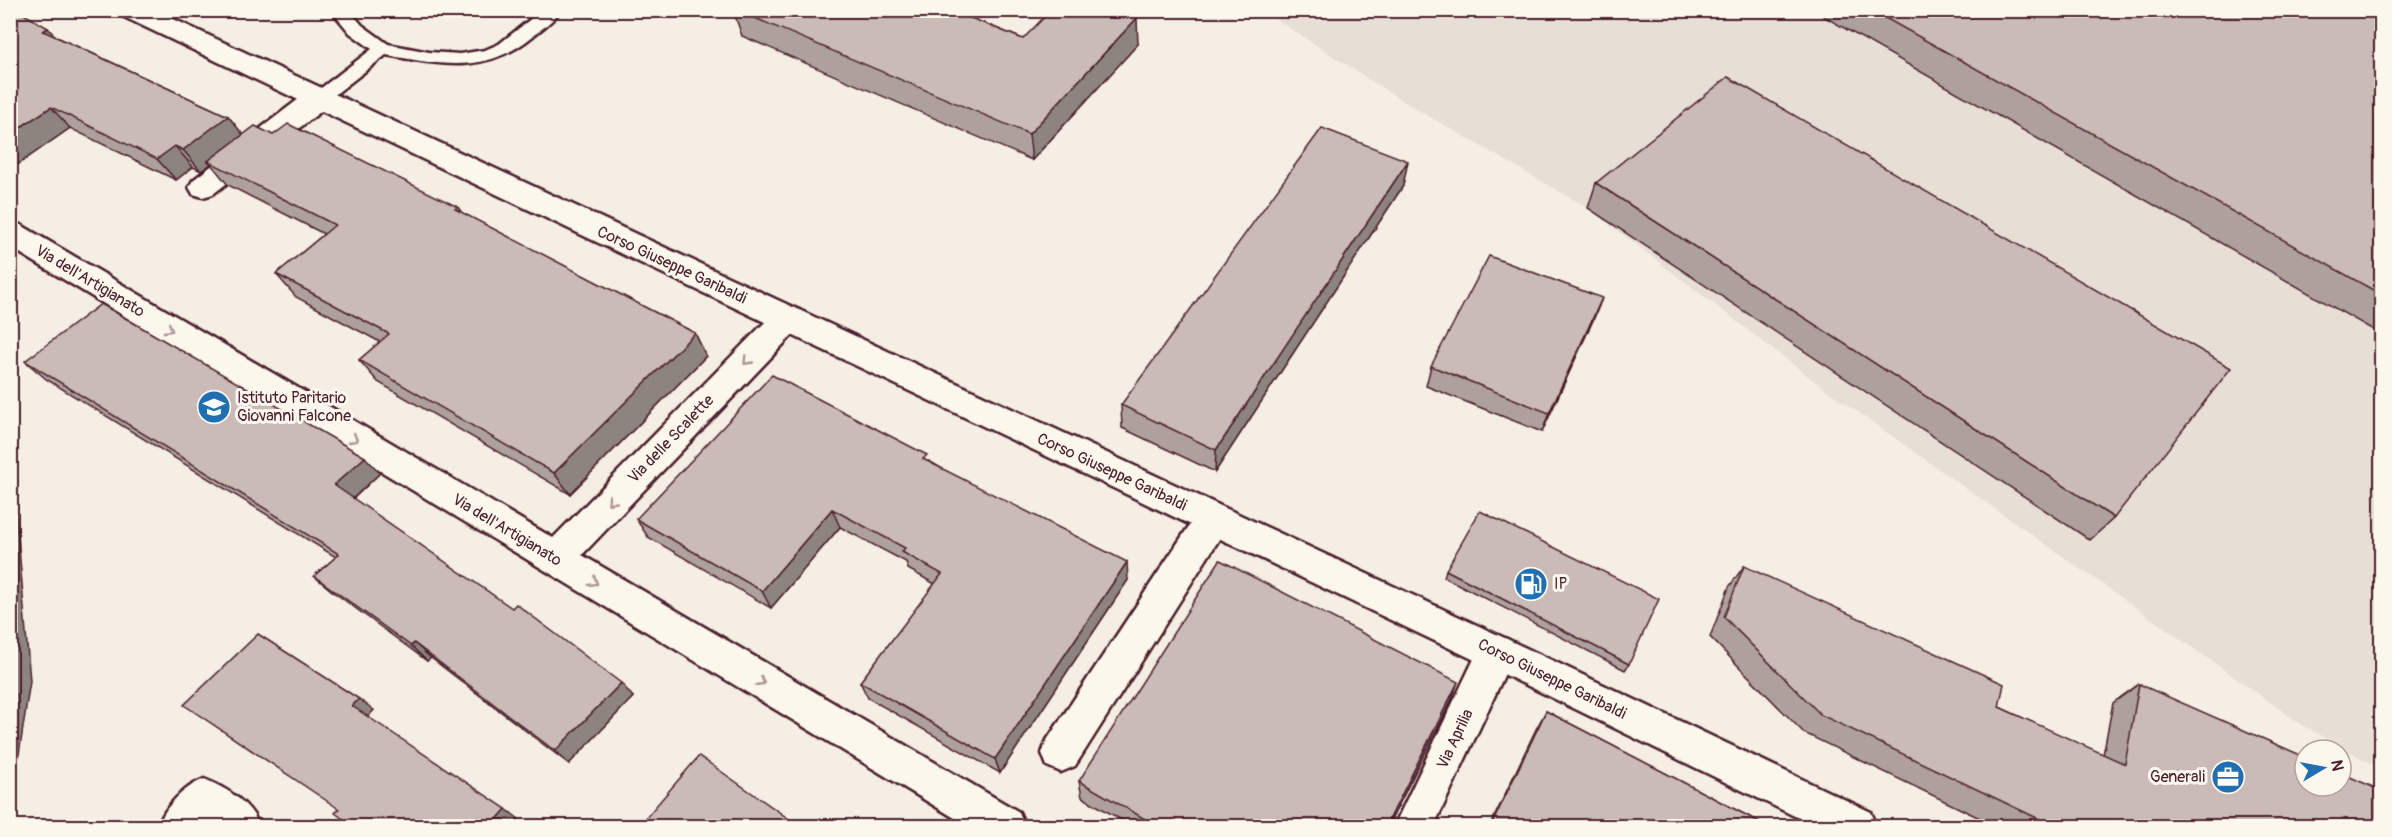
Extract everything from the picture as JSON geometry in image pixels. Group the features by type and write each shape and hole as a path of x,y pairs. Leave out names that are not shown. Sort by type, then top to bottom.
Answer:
{"street":[{"name":"Corso Giuseppe Garibaldi","path":"131,10 1496,652 1857,826"},
{"path":"203,187 318,99"},
{"name":"Via dell'Artigianato","path":"10,233 1005,826"},
{"name":"Via delle Scalette","path":"555,559 788,319"},
{"path":"1061,753 1213,519"},
{"name":"Via Aprilia","path":"1414,826 1496,652"},
{"path":"178,826 204,798 238,826"}],"lane":[{"path":"339,10 356,28 383,49 448,60 483,57 506,47 553,10"},
{"path":"318,99 383,49"}],"shaded area":[{"path":"1263,11 2381,11 2381,769 2353,753 2353,738 2325,738 2304,726 1825,389 1588,208 1401,100"}],"building":[{"path":"10,10 17,10 48,28 43,31 228,116 183,150 175,146 157,159 51,107 10,134"},
{"path":"736,10 951,10 1023,39 1051,10 1116,10 1137,18 1029,134"},
{"path":"1871,10 2382,10 2382,295"},
{"path":"1728,77 2231,368 2114,518 1596,183"},
{"path":"288,124 458,207 455,209 695,333 554,473 359,360 389,334 276,274 335,225 208,161 255,126 273,135"},
{"path":"1322,128 1408,161 1216,450 1121,405"},
{"path":"1489,256 1602,298 1549,413 1431,366"},
{"path":"101,304 365,457 334,485 512,608 516,604 621,683 555,751 414,643 411,646 314,576 339,554 25,361"},
{"path":"772,375 927,455 923,459 1127,562 995,759 860,682 942,574 902,552 905,548 832,509 762,591 636,519"},
{"path":"1480,511 1659,599 1629,664 1446,570"},
{"path":"1220,560 1458,682 1386,826 1157,826 1079,781"},
{"path":"1744,566 2004,684 1999,707 2125,764 2139,684 2293,752 2293,798 2353,798 2353,778 2382,791 2382,826 2054,826 1821,715 1724,617"},
{"path":"258,634 359,699 352,706 506,809 491,826 353,826 335,813 339,809 184,705"},
{"path":"1546,711 1767,826 1491,826"},
{"path":"699,756 799,826 650,826 643,821"}],"place":[{"name":"Istituto Paritario Giovanni Falcone","path":"214,407"},
{"name":"IP","path":"1531,584"},
{"name":"Generali","path":"2228,777"}]}
